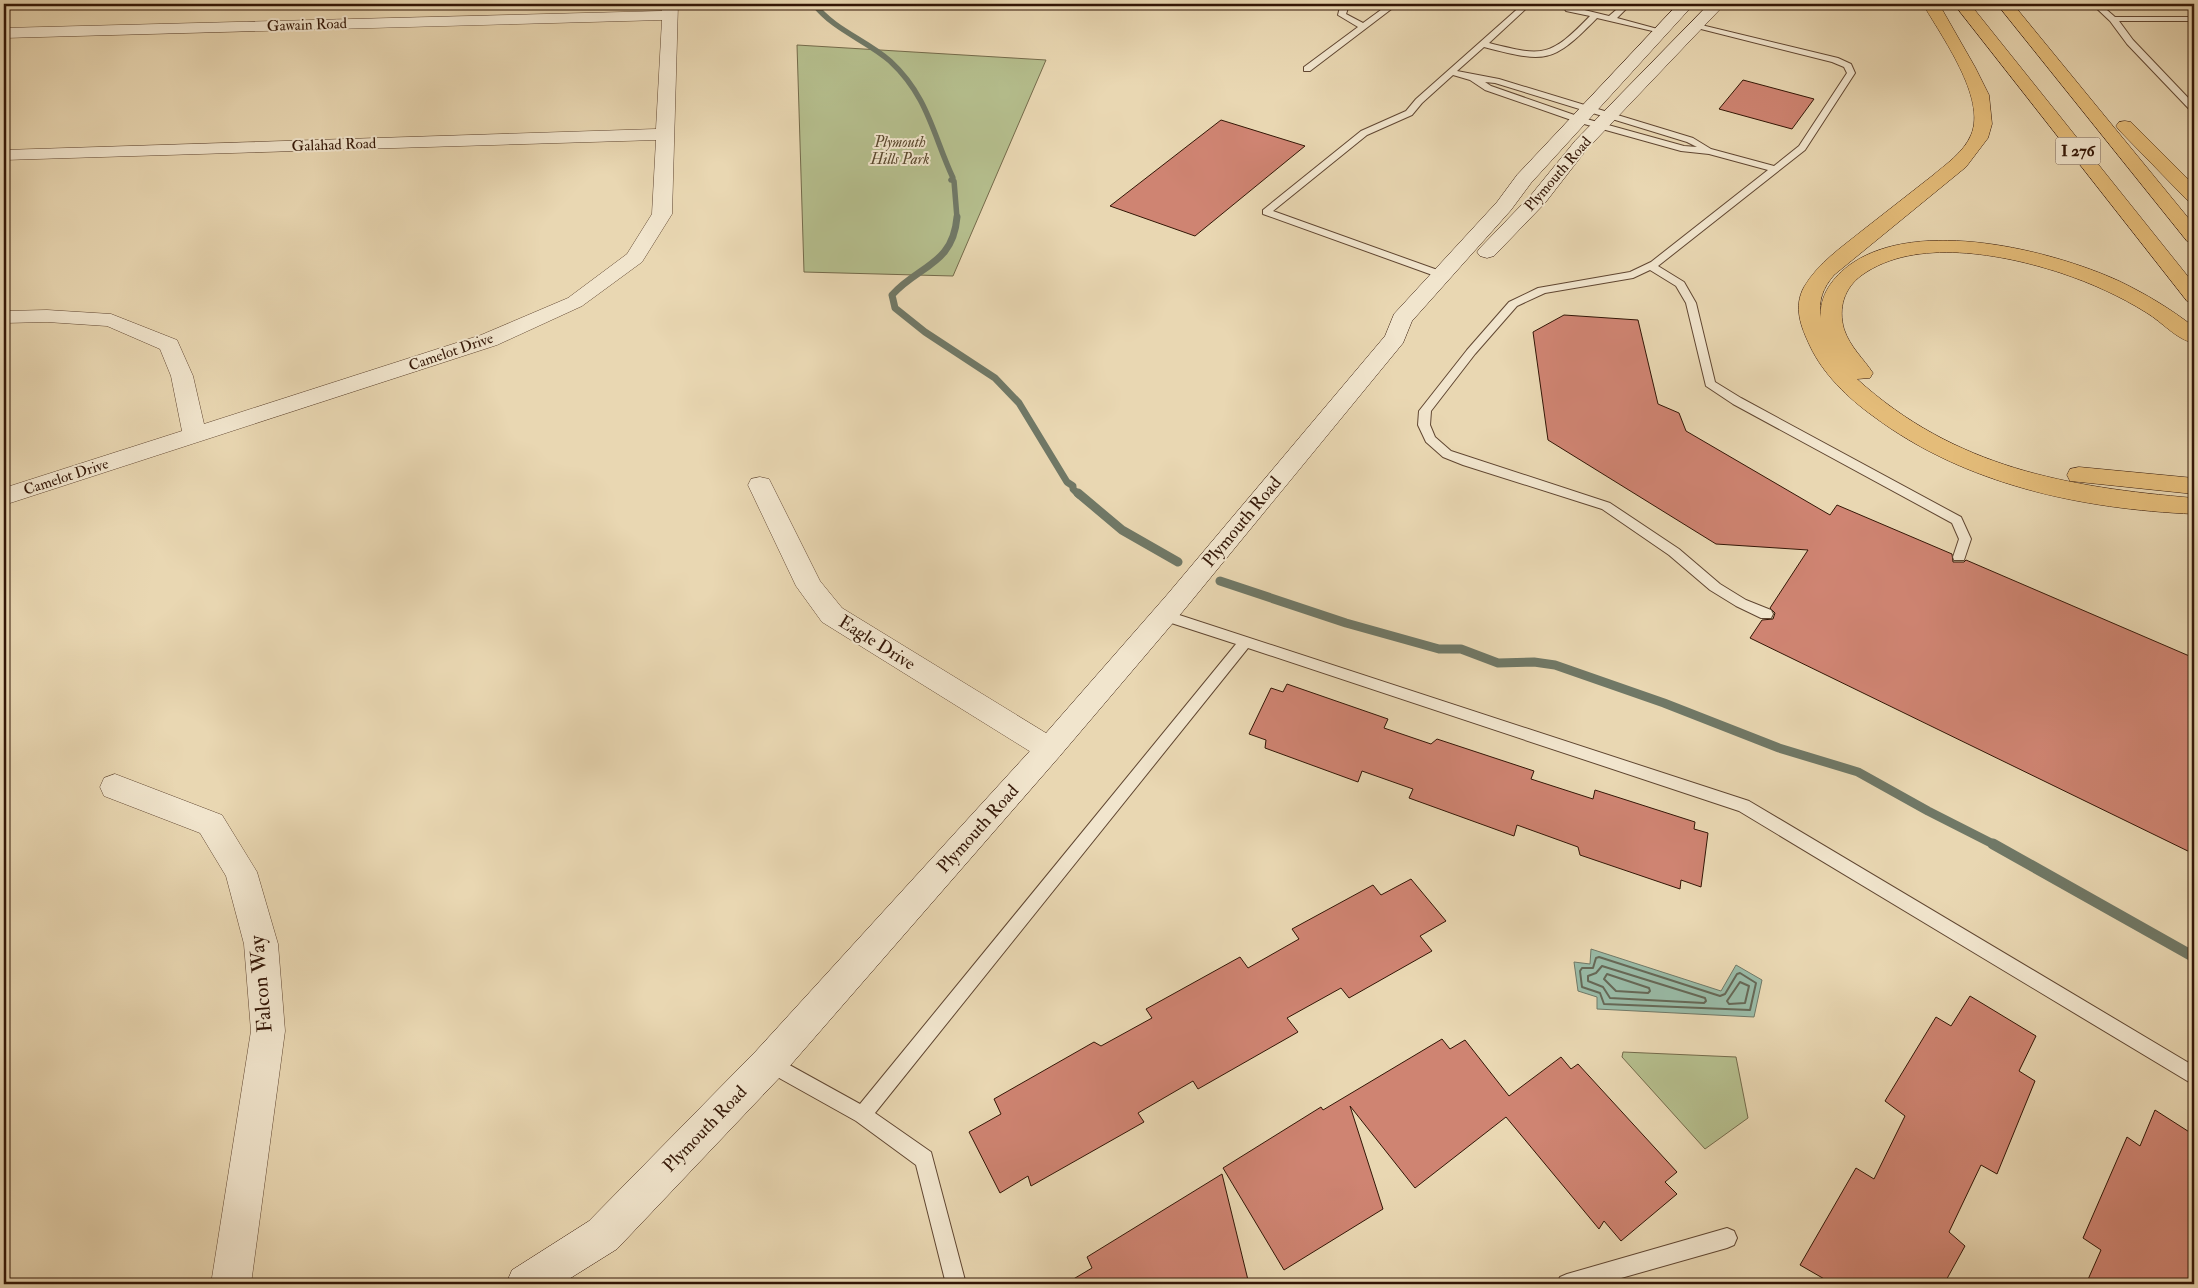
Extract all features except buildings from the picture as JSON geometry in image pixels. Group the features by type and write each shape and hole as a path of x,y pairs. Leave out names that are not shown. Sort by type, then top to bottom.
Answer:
{"highway":[{"path":"1931,4 1980,95 1983,124 1979,138 1959,163 1831,266 1814,288 1810,299 1809,311 1816,339 1824,355 1856,389 1894,420 1940,447 1986,467 2032,483 2081,494 2120,500 2194,506"},
{"name":"I 276","path":"1962,4 2194,297"},
{"name":"I 276","path":"2005,4 2194,238"},
{"path":"2052,60 2073,69 2194,196"},
{"path":"2194,337 2156,308 2113,286 2044,261 1981,249 1918,249 1883,255 1854,270 1836,291 1831,304 1831,319 1836,335 1856,367 1889,398 1932,425 1959,439 2015,460 2072,474 2107,479 2194,486"}],"street":[{"name":"Plymouth Road","path":"1394,338 1418,326 1538,198 1580,145 1595,118 1661,31 1686,4"},
{"name":"Plymouth Road","path":"526,1284 603,1235 769,1063 1049,749 1164,615 1394,338 1402,319 1504,206 1524,179 1595,118 1696,25 1716,4"},
{"name":"Gawain Road","path":"4,33 670,9"},
{"name":"Camelot Drive","path":"4,497 489,340 574,302 635,258 662,214 670,9"},
{"name":"Galahad Road","path":"4,155 665,134"},
{"path":"4,318 47,316 111,320 169,345 182,376 195,435"},
{"name":"Eagle Drive","path":"760,485 810,586 832,615 1049,749"},
{"name":"Falcon Way","path":"115,787 211,824 241,872 261,944 268,1031 231,1284"}],"lane":[{"path":"1348,4 1344,7 1342,15 1364,27"},
{"path":"1308,69 1394,4"},
{"path":"1442,275 1266,212 1364,133 1409,113 1527,4"},
{"path":"1566,4 1569,9 1661,31"},
{"path":"1611,19 1627,4"},
{"path":"2096,4 2113,19 2130,42 2194,109"},
{"path":"1484,44 1520,53 1542,54 1556,51 1595,15"},
{"path":"2113,19 2194,19"},
{"path":"1696,25 1835,60 1848,66 1851,73 1802,148 1650,266 1633,275 1542,290 1513,304 1437,393 1425,411 1424,425 1430,439 1447,454 1606,506 1674,552 1714,587 1741,603 1766,614"},
{"path":"1452,72 1474,78 1488,88 1595,118 1690,140 1709,151"},
{"path":"1595,118 1684,150 1709,151 1775,169"},
{"path":"1650,266 1680,284 1691,304 1710,384 1737,401 1957,520 1965,539 1959,557"},
{"path":"1164,615 1744,806 2194,1076"},
{"path":"862,1115 1246,642"},
{"path":"769,1063 862,1115 924,1159 956,1284"},
{"path":"1567,1284 1727,1238"}],"green space":[{"name":"Plymouth Hills Park","path":"797,45 1046,60 953,276 804,272"},
{"path":"1623,1052 1736,1057 1748,1118 1705,1149 1622,1057"}],"water":[{"path":"1591,949 1721,991 1736,965 1762,980 1754,1017 1597,1009 1597,997 1578,991 1574,962 1590,964"}],"waterway":[{"path":"814,4 831,21 890,61 913,88 928,116 953,178 951,180 954,181 957,217"},
{"path":"957,217 954,233 942,255 902,285 892,295 895,308 925,332 995,378 1019,403 1067,482 1073,486 1073,489 1079,495"},
{"path":"1078,493 1122,530 1178,562"},
{"path":"1220,581 1346,623 1439,649 1461,649 1498,663 1534,662 1555,665 1664,703 1779,748 1858,772 1928,811 1995,845"},
{"path":"1993,844 2194,957"}]}
